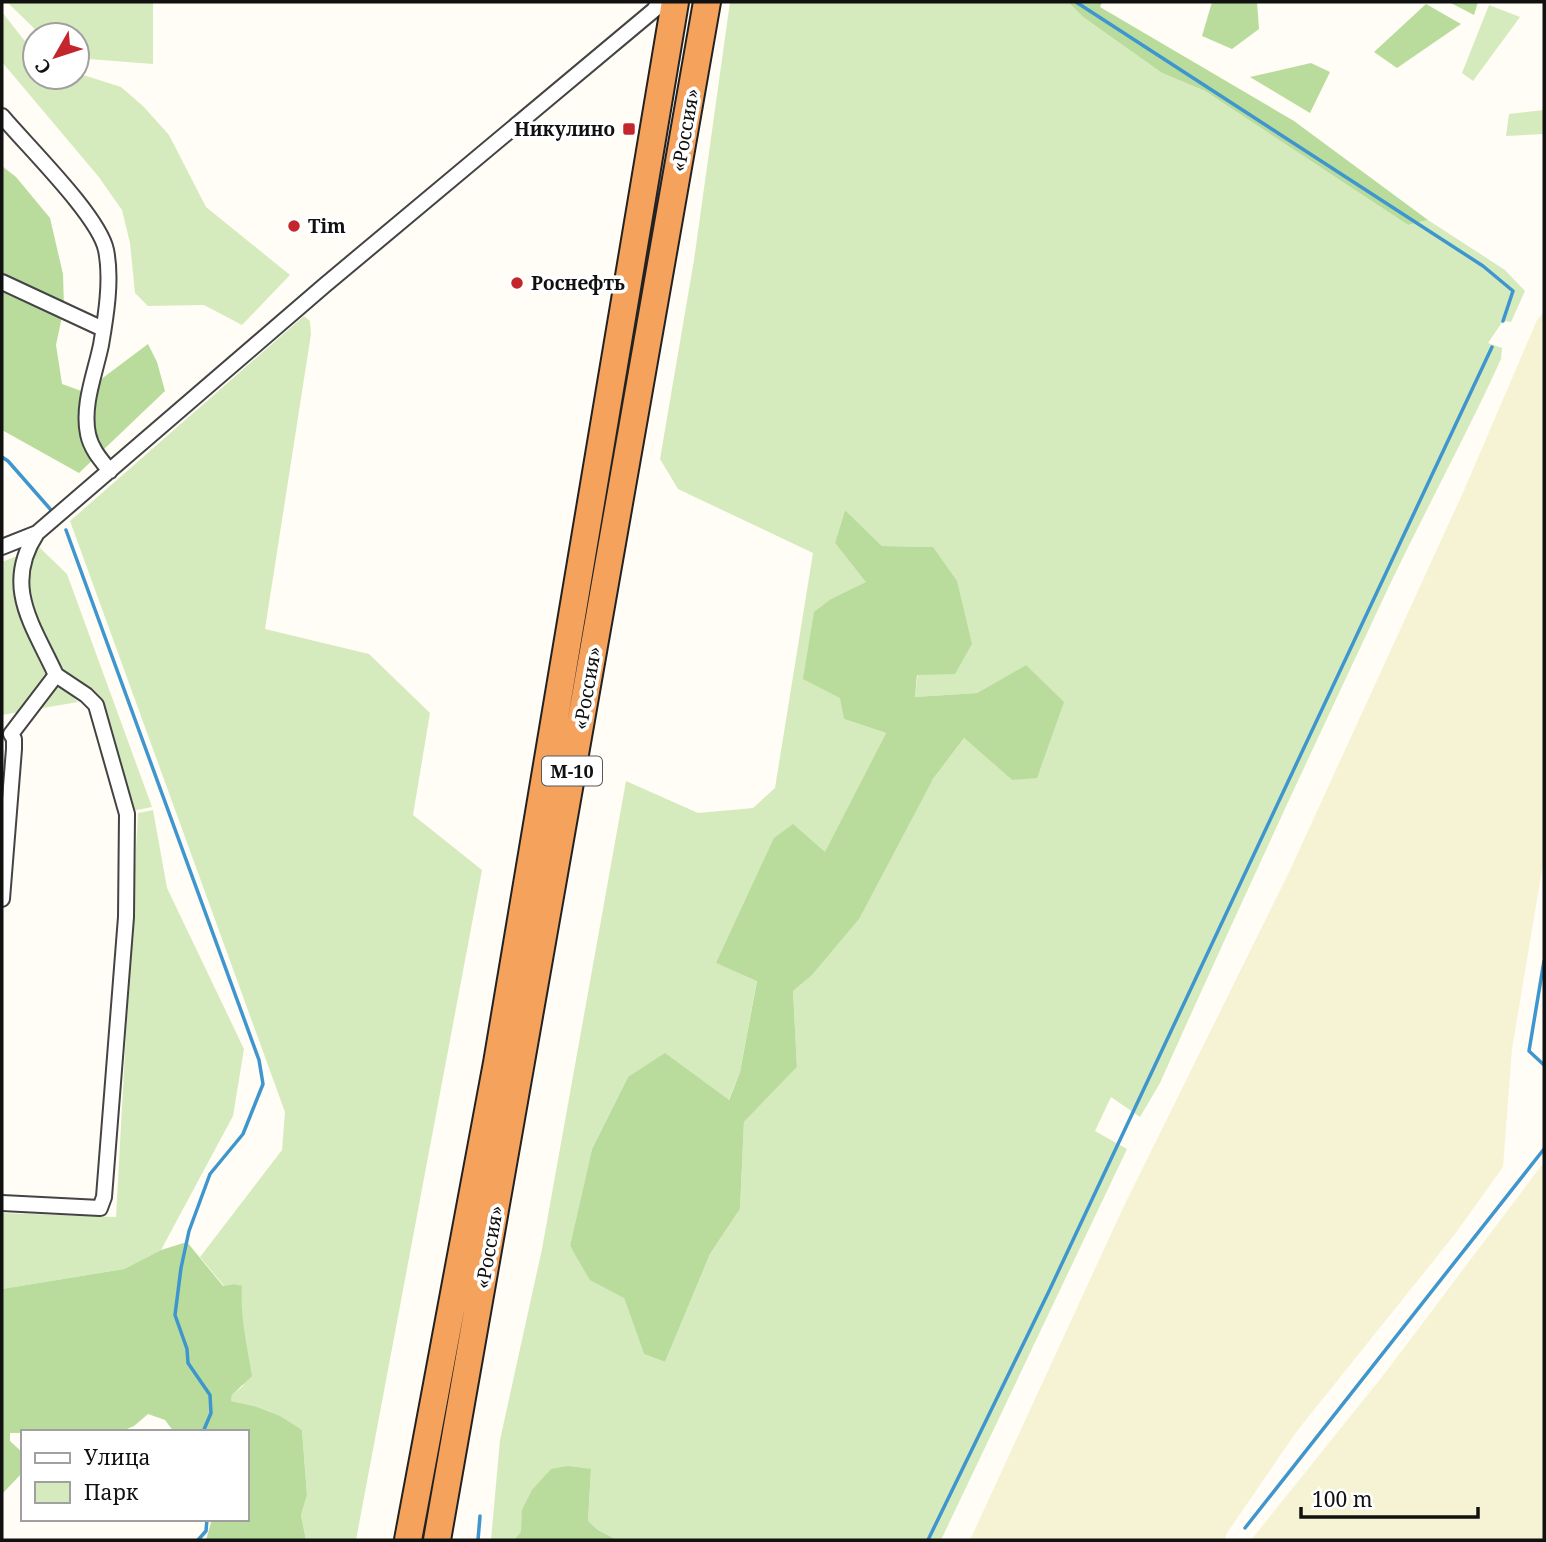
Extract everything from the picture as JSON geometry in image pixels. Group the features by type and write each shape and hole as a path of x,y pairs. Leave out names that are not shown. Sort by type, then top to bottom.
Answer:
{"highway":[{"name":"«Россия»","path":"437,1540 707,2"},
{"name":"«Россия»","path":"408,1540 500,1049 663,4"}],"street":[{"path":"2,1203 100,1208 104,1197 125,930 127,814 96,705 56,675 22,599 20,576 26,549 37,533 325,285 663,4"},
{"path":"2,116 96,226 106,249 108,285 103,329 88,398 88,434 94,450 110,471"},
{"path":"2,282 103,329"},
{"path":"2,547 37,533"},
{"path":"2,899 14,749 14,739 6,734 56,675"}],"shaded area":[{"path":"1544,312 1544,858 1512,1049 1503,1167 1455,1234 1297,1431 1227,1533 1225,1540 970,1540 1122,1210 1291,868 1465,488 1537,320"},
{"path":"1544,1162 1544,1540 1251,1540 1385,1373"}],"green space":[{"path":"7,2 153,2 153,64 91,59 91,21 27,21"},
{"path":"730,2 1068,2 1083,17 1162,73 1205,91 1408,225 1428,220 1505,270 1525,291 1511,322 1503,321 1488,343 1502,348 1501,359 1391,582 1160,1083 1140,1117 1111,1097 1095,1131 1127,1149 941,1540 617,1540 588,1521 591,1469 522,1510 522,1532 514,1540 491,1540 500,1440 542,1249 626,781 698,813 753,808 775,788 813,553 678,489 660,459 694,260","holes":["845,510 882,546 933,547 915,697 977,693 1026,665 1012,780 964,738 933,779 811,976 793,991 797,1067 744,1122 740,1209 710,1254 665,1362 644,1354 624,1298 570,1247 592,1149 628,1077 728,1101 740,1072 757,980 716,963 825,853 886,733 844,719 831,599 867,582 835,543"]},
{"path":"1068,2 1102,2 1100,7 1294,121 1428,220 1408,225 1205,91 1162,73 1083,17"},
{"path":"1212,2 1257,2 1259,29 1232,49 1202,36"},
{"path":"1449,2 1478,2 1474,15"},
{"path":"1426,4 1461,24 1397,68 1374,52"},
{"path":"1489,5 1520,17 1473,81 1462,73"},
{"path":"2,12 21,36 21,85 2,62"},
{"path":"1311,63 1330,72 1310,113 1250,77"},
{"path":"91,77 121,87 143,106 169,135 206,207 290,275 242,325 204,305 148,306 135,293 130,243 122,210 98,176 26,91 91,91"},
{"path":"1544,110 1544,134 1506,136 1509,114"},
{"path":"2,166 16,177 50,218 63,274 64,307 56,345 62,384 84,392 148,344 157,362 165,391 79,473 2,430"},
{"path":"304,316 310,321 311,334 265,629 369,654 430,713 413,815 482,870 356,1540 306,1540 301,1515 307,1495 302,1430 254,1406 231,1401 232,1395 243,1386 249,1360 240,1306 241,1287 234,1284 224,1286 200,1257 282,1150 285,1112 70,521"},
{"path":"845,510 882,546 933,547 957,581 972,644 955,674 917,675 915,697 977,693 1026,665 1064,702 1037,778 1012,780 964,738 933,779 859,919 811,976 793,991 797,1067 744,1122 740,1209 710,1254 665,1362 644,1354 624,1298 590,1280 570,1246 592,1149 628,1077 665,1053 729,1100 740,1072 757,981 716,963 774,838 793,824 825,852 886,733 844,719 840,698 803,679 814,612 831,599 866,582 835,543"},
{"path":"39,547 67,574 152,807 132,811 97,697 65,688 78,702 2,715 2,562"},
{"path":"153,810 167,888 244,1049 233,1116 161,1250 124,1269 2,1289 2,1213 116,1217 138,813"},
{"path":"187,1242 223,1286 242,1286 243,1320 252,1376 232,1395 231,1401 280,1416 302,1430 307,1495 301,1515 306,1540 206,1540 211,1521 248,1521 248,1430 172,1430 165,1420 148,1414 125,1430 21,1430 21,1433 10,1433 10,1441 21,1451 21,1474 2,1494 2,1289 124,1269 161,1250"},
{"path":"568,1466 591,1469 588,1521 617,1540 514,1540 521,1532 522,1510 532,1490 551,1469"}],"waterway":[{"path":"1076,2 1483,266 1513,291 1503,321"},
{"path":"928,1540 1050,1289 1492,347"},
{"path":"2,457 51,510"},
{"path":"66,530 259,1060 263,1084 243,1134 210,1174 189,1231 181,1268 175,1315 187,1349 188,1363 210,1395 211,1413 204,1430"},
{"path":"1544,961 1529,1051 1544,1065"},
{"path":"1245,1528 1544,1149"},
{"path":"478,1540 480,1516"},
{"path":"198,1540 206,1531 207,1521"}],"place":[{"name":"Никулино","path":"629,129"},
{"name":"Tim","path":"294,226"},
{"name":"Роснефть","path":"517,283"}]}
